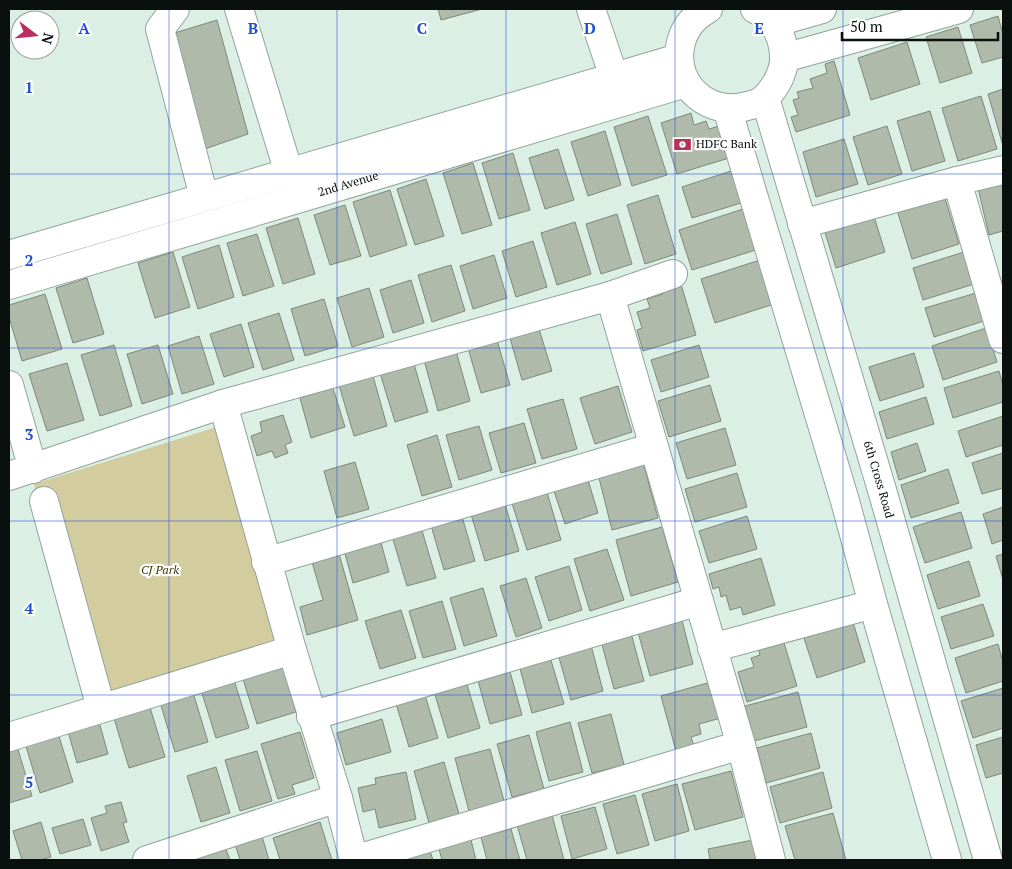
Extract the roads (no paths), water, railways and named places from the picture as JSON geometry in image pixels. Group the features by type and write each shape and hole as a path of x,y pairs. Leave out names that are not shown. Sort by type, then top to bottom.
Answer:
{"street":[{"path":"175,9 160,29 204,197"},
{"path":"239,9 290,173"},
{"path":"591,9 614,77"},
{"path":"701,11 682,37 683,70 701,100 718,108 738,109 761,102 780,77 784,58 783,43 764,16 822,9"},
{"path":"784,58 959,9"},
{"path":"9,254 614,77 683,70"},
{"name":"2nd Avenue","path":"9,284 683,70"},
{"name":"6th Cross Road","path":"765,98 882,490 988,860"},
{"path":"728,108 846,501 872,604 947,860"},
{"path":"802,224 957,180 1003,170"},
{"path":"957,180 1003,338"},
{"path":"9,384 21,472 223,404 610,296 674,274"},
{"path":"610,296 741,745 771,860"},
{"path":"223,404 266,562 311,716 338,798 354,860 741,745"},
{"path":"266,562 654,448"},
{"path":"846,501 882,490"},
{"path":"44,502 101,708"},
{"path":"311,716 699,601"},
{"path":"712,648 872,604"},
{"path":"9,737 292,650"},
{"path":"900,698 937,685"},
{"path":"147,860 338,798"}],"place":[{"name":"HDFC Bank","path":"682,144"}],"park label":[{"name":"CJ Park","path":"160,570"}]}
